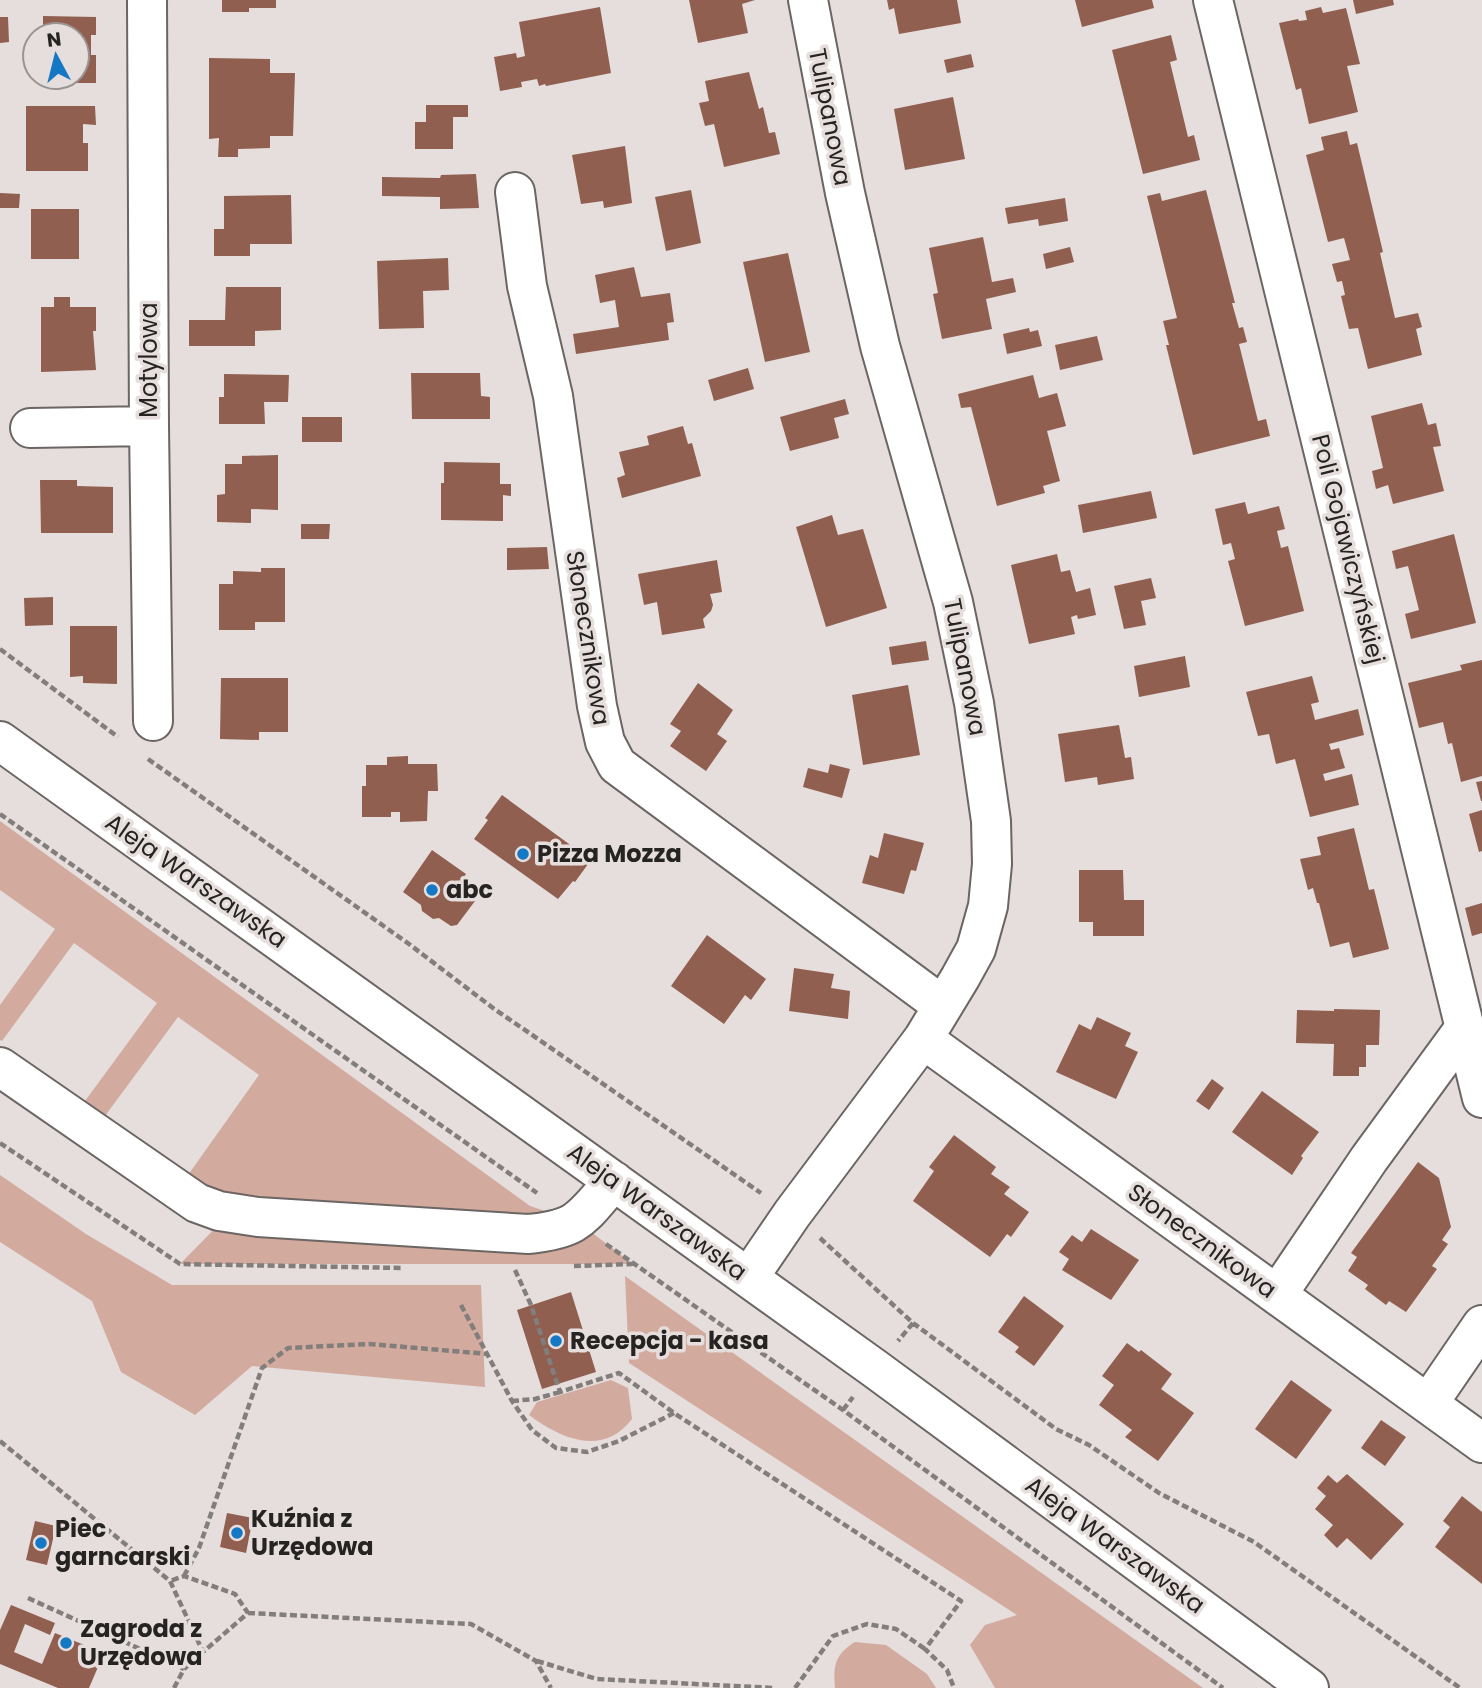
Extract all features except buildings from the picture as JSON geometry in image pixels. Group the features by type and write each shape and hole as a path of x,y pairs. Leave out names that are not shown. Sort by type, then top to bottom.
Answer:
{"street":[{"name":"Motylowa","path":"139,731 149,426 147,0"},
{"name":"Tulipanowa","path":"749,1278 792,1214 923,1039 943,1006 976,949 988,906 992,864 991,821 974,703 953,602 877,335 845,193 808,0"},
{"name":"Poli Gojawiczyńskiej","path":"1213,0 1482,1098"},
{"name":"Słonecznikowa","path":"514,192 527,286 553,396 597,706 605,742 617,765 943,1006"},
{"path":"30,428 149,426"},
{"name":"Aleja Warszawska","path":"0,741 874,1368 1309,1688"},
{"path":"1277,1295 1369,1159 1464,1029"},
{"name":"Słonecznikowa","path":"923,1039 1482,1443"},
{"path":"0,1067 197,1203 219,1211 258,1217 528,1234 558,1230 578,1222 614,1181"},
{"path":"1428,1404 1482,1325"}],"path":[{"path":"0,649 139,731"},
{"path":"146,757 409,944 493,1008 792,1214 913,1323 1056,1429 1089,1446 1159,1493 1254,1542 1460,1688"},
{"path":"0,814 843,1410 1223,1688"},
{"path":"564,1267 633,1264"},
{"path":"527,1269 514,1269 531,1306 560,1392"},
{"path":"461,1305 512,1401 532,1430 556,1448 587,1452 619,1441 674,1413"},
{"path":"843,1410 874,1368 913,1323"},
{"path":"184,1576 199,1548 262,1368 288,1348 369,1344 488,1354"},
{"path":"512,1401 535,1399 619,1373 674,1413 961,1601 925,1649"},
{"path":"0,1441 170,1581 203,1652"},
{"path":"170,1581 184,1576 235,1594 248,1613"},
{"path":"28,1598 184,1669"},
{"path":"174,1688 184,1669 248,1613 471,1624 537,1661 597,1679 774,1688"},
{"path":"795,1688 832,1636 867,1624 896,1629 925,1649 947,1670 954,1688"},
{"path":"537,1661 551,1688"}],"shaded area":[{"path":"0,821 530,1206 578,1222 633,1264 180,1264 237,1206 188,1175 259,1075 178,1017 105,1116 85,1101 157,1003 74,943 2,1041 0,1040 0,1005 55,929 0,890"},
{"path":"0,1175 86,1234 172,1285 481,1285 485,1387 252,1366 195,1415 121,1372 92,1301 0,1242"},
{"path":"625,1276 1203,1688 995,1688 970,1645 985,1625 1017,1615 629,1363"},
{"path":"611,1380 628,1388 632,1419 621,1431 608,1438 595,1441 568,1437 529,1415 537,1402"},
{"path":"855,1642 886,1645 927,1674 936,1688 835,1688 834,1673 839,1656"}],"place":[{"name":"Pizza Mozza","path":"523,854"},
{"name":"abc","path":"432,890"},
{"name":"Recepcja - kasa","path":"556,1341"},
{"name":"Kuźnia z Urzędowa","path":"237,1533"},
{"name":"Piec garncarski","path":"41,1543"},
{"name":"Zagroda z Urzędowa","path":"66,1643"}]}
